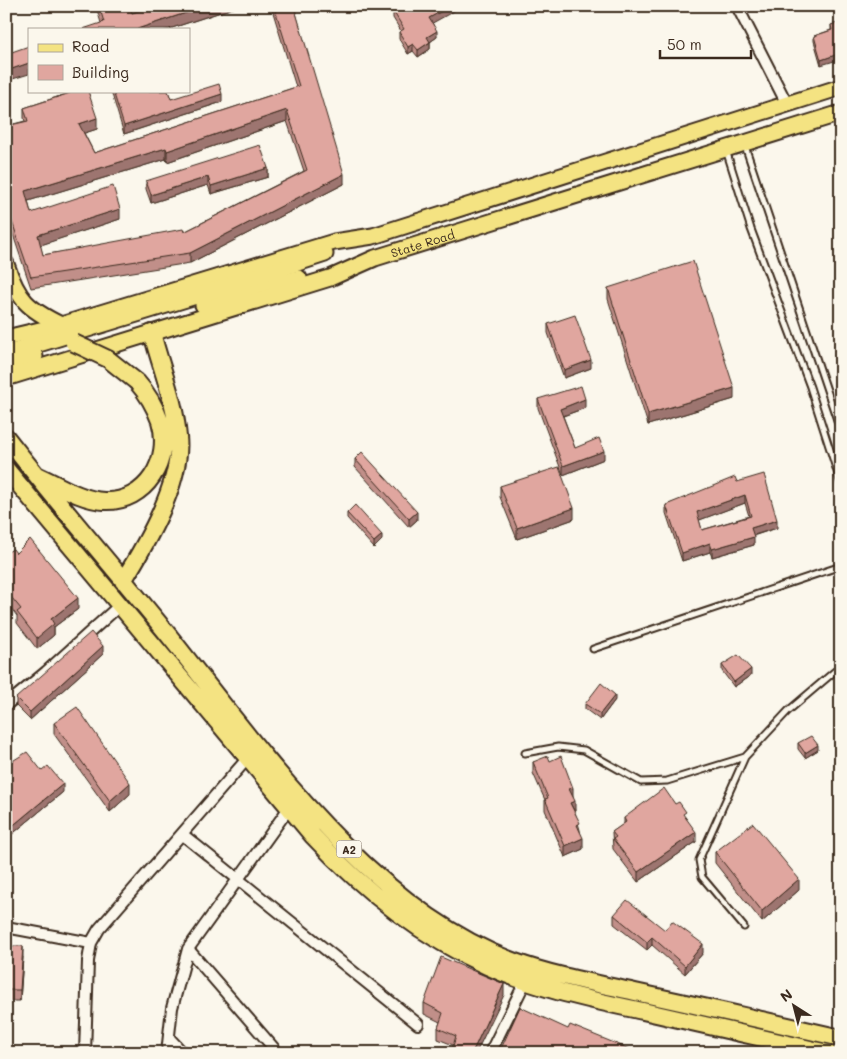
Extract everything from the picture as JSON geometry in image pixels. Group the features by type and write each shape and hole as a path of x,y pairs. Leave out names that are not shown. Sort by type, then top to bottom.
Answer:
{"highway":[{"path":"123,581 142,551 162,510 176,465 179,439 173,400 152,333"},
{"path":"33,473 90,499 104,501 116,500 140,490 156,473 159,464 162,437 160,423 153,406 137,382 108,359 74,343"},
{"name":"A2","path":"6,437 33,473 256,745 329,829 380,878 429,918 468,940 514,962 558,975 841,1038"},
{"name":"A2","path":"6,469 248,759 342,867 376,898 411,924 448,947 489,967 526,980 599,1002 828,1053"}],"main road":[{"name":"State Road","path":"9,337 61,325 334,242 373,236 841,87"},
{"name":"State Road","path":"6,378 330,278 375,258 841,113"},
{"path":"6,365 197,301 373,236"},
{"path":"6,354 197,301 375,258"},
{"path":"6,264 14,289 24,302 36,312 61,325"}],"street":[{"path":"737,6 786,104"},
{"path":"6,704 46,672 120,604"},
{"path":"85,1053 88,961 91,942 99,930 248,759"},
{"path":"167,1053 172,1008 188,949 290,808"},
{"path":"182,834 418,1024"},
{"path":"6,927 91,942"},
{"path":"188,949 278,1053"},
{"path":"490,1053 526,980"},
{"path":"169,1038 183,1053"}],"lane":[{"path":"744,143 841,432"},
{"path":"726,149 751,230 810,386 841,484"},
{"path":"592,650 841,566"},
{"path":"744,927 702,876 699,860 745,757 788,711 841,666"},
{"path":"525,753 558,747 584,750 641,782 667,781 745,757"}],"building":[{"path":"99,6 130,6 132,13 154,6 207,6 140,28 86,28 104,22"},
{"path":"274,6 294,6 344,174 190,253 31,277 6,204 6,126 28,121 24,108 70,92 88,92 97,118 79,124 94,153 299,86","holes":["287,110 307,170 184,232 183,229 43,255 38,235 120,209 113,186 31,213 25,191 166,148 167,151"]},
{"path":"401,6 451,6 429,18 437,31 427,37 430,42 418,50 413,44 408,47 399,32 404,29 393,11"},
{"path":"841,22 841,53 821,60 814,36 832,30 831,25"},
{"path":"28,46 28,63 6,71 6,54"},
{"path":"219,84 222,94 124,126 113,92 168,92 171,99"},
{"path":"260,145 268,168 211,186 208,177 151,195 146,181"},
{"path":"693,261 734,388 648,414 608,288"},
{"path":"575,315 591,360 564,370 548,324"},
{"path":"581,386 585,399 560,409 575,448 599,438 604,451 563,466 538,399"},
{"path":"362,452 417,512 409,519 355,459"},
{"path":"559,467 574,508 517,528 500,486"},
{"path":"764,474 777,520 751,528 754,537 712,549 710,543 682,553 666,505 735,477 737,482","holes":["745,495 751,516 702,530 697,512"]},
{"path":"355,505 382,535 374,542 347,513"},
{"path":"30,539 78,598 51,619 54,624 37,638 17,612 21,609 7,592 11,588 6,583 6,553 13,549 16,553"},
{"path":"91,632 103,646 30,712 16,698"},
{"path":"738,655 751,669 734,682 722,665"},
{"path":"601,683 615,695 600,714 585,704"},
{"path":"77,707 130,783 110,801 54,723"},
{"path":"811,736 818,745 805,753 798,743"},
{"path":"27,752 42,771 48,766 63,784 10,828 6,823 6,765"},
{"path":"548,756 550,761 561,756 573,788 569,789 575,801 570,803 580,823 577,825 583,838 565,846 545,799 548,798 533,762"},
{"path":"664,788 675,804 679,802 686,812 683,814 696,832 638,872 613,839 616,837 612,832 626,822 624,818"},
{"path":"753,823 799,879 762,911 715,852"},
{"path":"627,900 665,930 672,921 703,944 685,966 652,937 647,942 614,915"},
{"path":"6,946 23,946 20,990 6,990"},
{"path":"441,957 504,984 472,1053 451,1053 456,1036 438,1028 443,1013 424,1003"},
{"path":"520,1007 568,1029 570,1025 639,1053 499,1053"}]}
